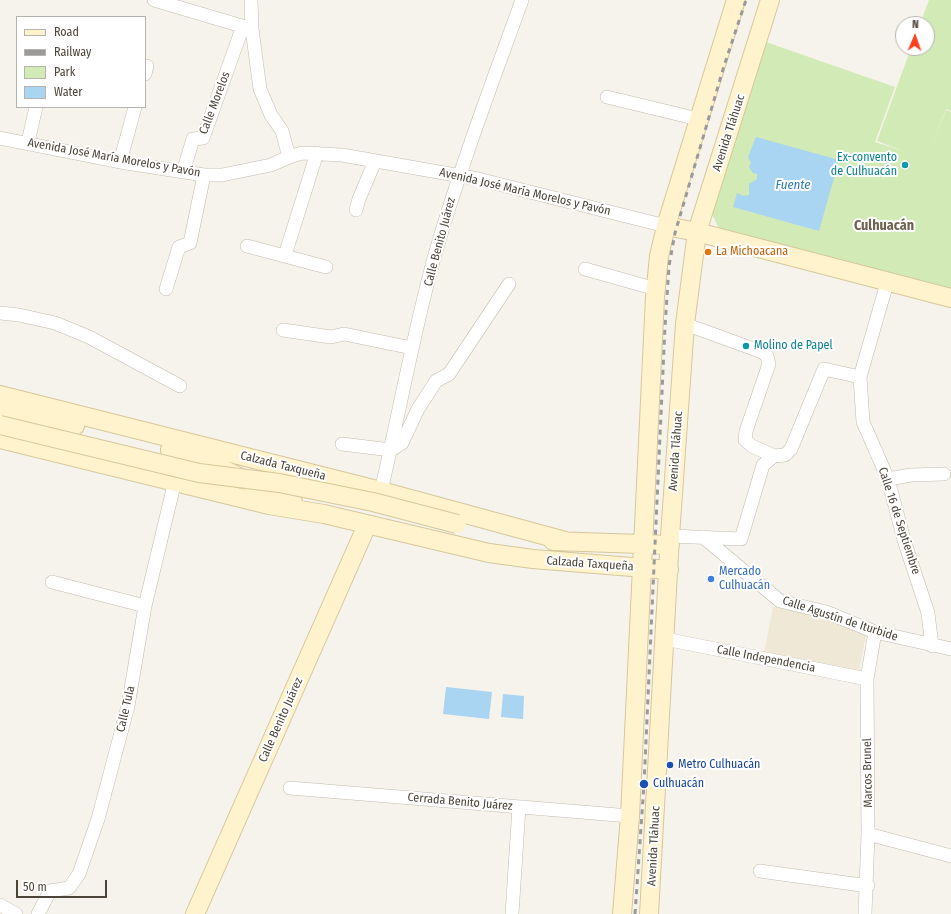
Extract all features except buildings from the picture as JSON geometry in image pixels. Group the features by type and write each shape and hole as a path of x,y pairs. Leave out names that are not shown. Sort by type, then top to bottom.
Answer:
{"main road":[{"path":"622,914 630,816 656,289 660,256 666,226 736,0"},
{"name":"Avenida Tláhuac","path":"649,914 670,541 685,324 697,232 770,0"},
{"name":"Avenida José María Morelos y Pavón","path":"666,226 697,232 886,283 951,298"},
{"name":"Calzada Taxqueña","path":"0,395 381,491 565,541"},
{"name":"Calzada Taxqueña","path":"0,409 154,445 202,460 274,494 324,514"},
{"name":"Calzada Taxqueña","path":"0,425 199,473 278,483 366,500 526,542 565,541 643,544 670,541"},
{"name":"Calzada Taxqueña","path":"0,439 269,505 324,514 489,552 532,560 669,570"},
{"name":"Calle Benito Juárez","path":"195,914 367,525"}],"street":[{"path":"154,0 248,28"},
{"name":"Calle Morelos","path":"183,172 193,139 203,138 248,28 252,0"},
{"name":"Calle Benito Juárez","path":"381,491 412,348 434,259 459,175 522,0"},
{"name":"Calle Morelos","path":"248,28 260,89 271,115 282,131 289,157"},
{"path":"607,97 698,119"},
{"path":"28,142 36,108"},
{"path":"120,162 135,108"},
{"name":"Avenida José María Morelos y Pavón","path":"0,138 28,142 120,162 204,175 246,171 271,165 302,153 342,155 459,175 666,226"},
{"path":"285,255 317,153"},
{"path":"356,210 375,161"},
{"path":"166,289 179,247 190,243 204,175"},
{"path":"247,246 326,267"},
{"path":"585,269 656,289"},
{"name":"Calle 16 de Septiembre","path":"886,283 860,378 863,422 888,480 904,540 928,612 932,646"},
{"path":"342,444 390,450 402,443 418,409 436,381 449,374 509,284"},
{"path":"0,313 55,323 89,337 180,386"},
{"path":"685,324 762,352 767,356 769,364 746,431 745,440 752,446 774,456 785,455 791,448 824,368 860,378"},
{"path":"283,330 331,337 344,334 412,348"},
{"path":"670,541 703,537 741,539 763,465 774,456"},
{"path":"888,480 911,475 944,474"},
{"name":"Calle Tula","path":"38,914 50,891 69,888 79,874 98,819 128,706 145,606 175,481"},
{"name":"Calle Agustín de Iturbide","path":"703,537 780,601 826,612 876,632 932,646 951,649"},
{"path":"52,582 145,606"},
{"name":"Marcos Brunel","path":"866,914 868,886 867,680 876,632"},
{"name":"Calle Independencia","path":"665,639 867,680"},
{"name":"Cerrada Benito Juárez","path":"290,788 630,816"},
{"path":"512,914 519,807"},
{"path":"868,834 951,856"},
{"path":"760,871 868,886"},
{"path":"0,905 16,914"}],"shaded area":[{"path":"773,607 828,618 866,635 859,671 764,653"}],"green space":[{"name":"Ex-convento de Culhuacán","path":"929,0 951,0 951,111 946,109 927,158 946,110 951,112 951,289 720,231 711,212 766,42 895,87 875,142 903,151 877,141 908,56 935,56 935,16 923,16"}],"water":[{"name":"Fuente","path":"756,137 839,160 819,231 733,207 737,193 743,196 749,195 749,184 757,179 757,174 753,173 749,167 751,163 748,157"},
{"path":"446,687 492,692 489,719 443,714"},
{"path":"503,694 524,696 523,719 501,717"}],"railway":[{"path":"635,914 644,784 669,266 675,233 724,66 746,0"}],"place":[{"name":"Ex-convento de Culhuacán","path":"905,165"},
{"name":"La Michoacana","path":"708,252"},
{"name":"Molino de Papel","path":"746,346"},
{"name":"Mercado Culhuacán","path":"711,579"},
{"name":"Metro Culhuacán","path":"670,765"},
{"name":"Culhuacán","path":"644,784"}],"district":[{"name":"Culhuacán","path":"884,226"}]}
